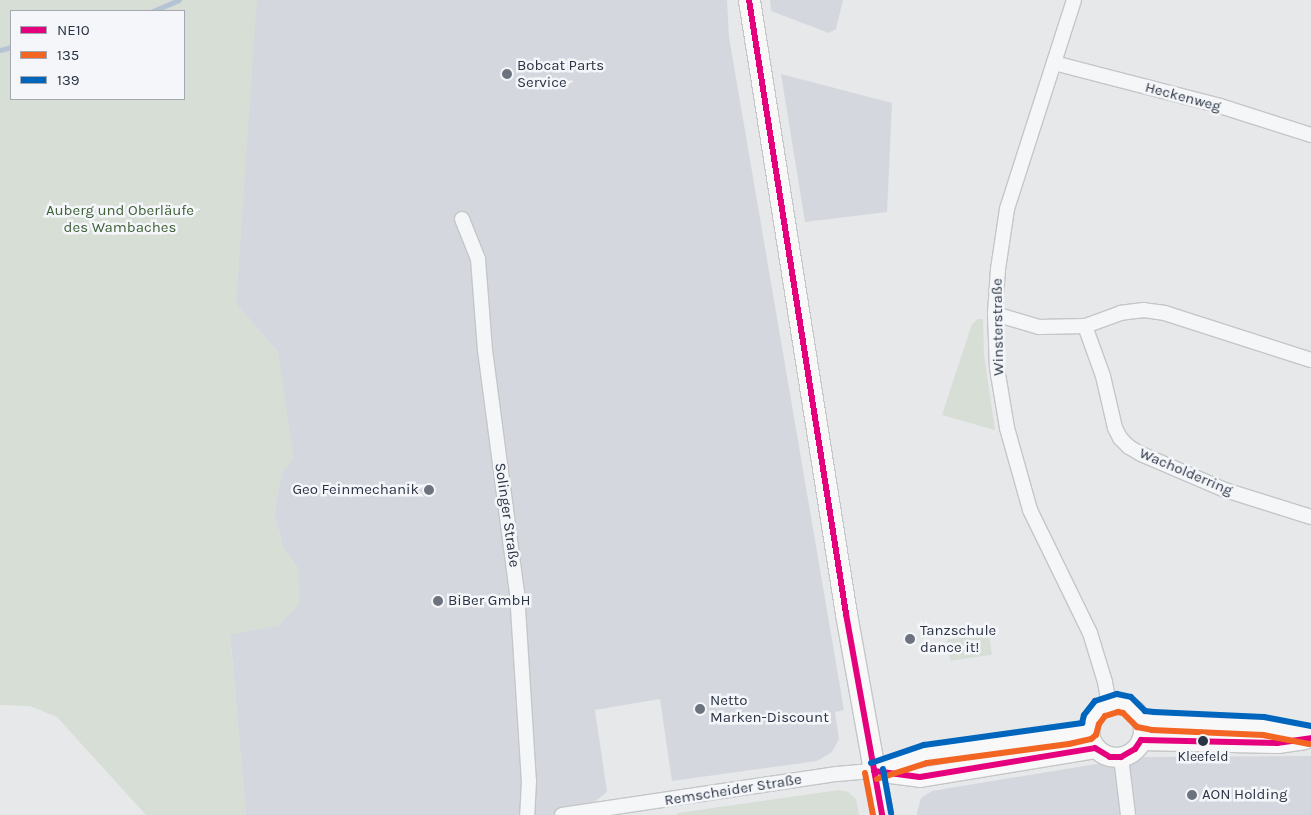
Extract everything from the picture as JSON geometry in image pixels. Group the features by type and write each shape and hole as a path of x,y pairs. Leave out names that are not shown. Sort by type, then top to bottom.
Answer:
{"main road":[{"path":"749,0 844,604 882,815"}],"street":[{"name":"Winsterstraße","path":"1074,0 1007,209 998,269 995,314 996,368 1007,428 1030,510 1090,633 1105,682 1109,704"},
{"name":"Heckenweg","path":"1054,63 1220,106 1311,134"},
{"name":"Solinger Straße","path":"462,219 478,259 485,350 517,592 529,782 527,815"},
{"path":"995,314 1039,327 1062,328 1085,326 1121,313 1144,310 1165,313 1311,360"},
{"name":"Wacholderring","path":"1085,326 1103,376 1115,428 1120,438 1130,447 1141,454 1224,490 1311,518"},
{"path":"1109,704 1127,705 1141,719 1143,730 1141,740 1135,749 1121,757 1110,757 1092,739 1094,714 1109,704"},
{"path":"1141,719 1162,722 1264,726 1311,736"},
{"path":"1141,740 1277,743 1311,736"},
{"path":"874,770 920,777 1092,739"},
{"path":"1121,757 1128,815"},
{"name":"Remscheider Straße","path":"562,815 874,770"}],"shaded area":[{"path":"256,0 727,0 729,37 844,710 835,712 839,739 832,752 817,761 672,781 660,699 595,710 607,792 577,815 246,815 230,634 279,625 298,568 283,547 274,513 282,473 278,352 236,304"},
{"path":"770,0 843,0 836,29 829,33 771,11"},
{"path":"781,74 892,103 887,212 805,222"},
{"path":"1311,756 1311,815 917,815 921,798 932,791 1090,765 1146,757"}],"green space":[{"name":"Auberg und Oberläufe des Wambaches","path":"0,0 257,0 236,304 278,352 294,459 282,473 274,513 283,547 298,568 300,603 279,625 230,635 246,815 146,815 57,717 30,706 0,705"},
{"path":"978,319 983,319 984,355 995,430 942,415 972,324"},
{"path":"989,634 992,655 950,661 947,640"},
{"path":"839,790 848,792 856,799 859,815 677,815 678,813"}],"waterway":[{"path":"155,10 179,0"},
{"path":"0,50 10,47"}],"transit line":[{"name":"NE10","path":"749,0 846,614 882,815"},
{"name":"139","path":"871,763 924,745 1082,723 1084,715 1095,701 1117,694 1131,697 1145,711 1264,717 1311,726"},
{"name":"135","path":"877,779 927,763 1069,744 1091,739 1096,735 1099,724 1105,716 1118,712 1123,713 1137,727 1152,730 1263,735 1309,744"},
{"name":"NE10","path":"874,771 920,777 1095,748 1110,757 1121,757 1135,749 1141,740 1277,743 1311,738"},
{"name":"139","path":"883,769 891,813"},
{"name":"135","path":"865,773 873,815"}],"place":[{"name":"Bobcat Parts Service","path":"507,74"},
{"name":"Geo Feinmechanik","path":"429,490"},
{"name":"BiBer GmbH","path":"438,601"},
{"name":"Tanzschule dance it!","path":"910,639"},
{"name":"Netto Marken-Discount","path":"700,709"},
{"name":"Kleefeld","path":"1203,741"},
{"name":"AON Holding","path":"1192,795"}]}
